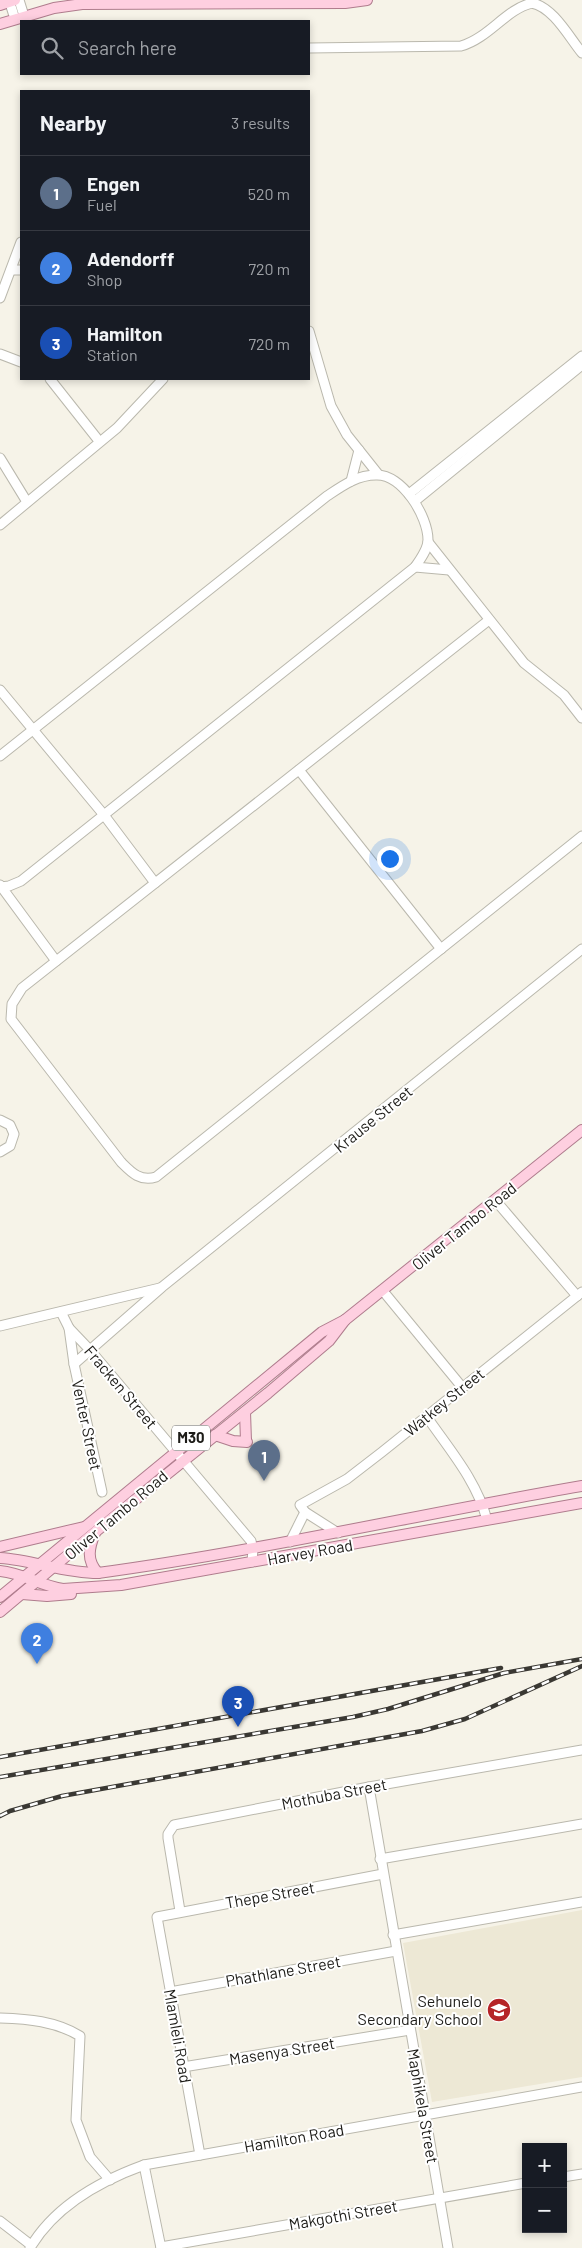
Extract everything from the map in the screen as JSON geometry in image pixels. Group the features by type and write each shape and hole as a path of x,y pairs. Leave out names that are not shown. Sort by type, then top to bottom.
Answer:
{"main road":[{"path":"0,24 54,8 82,4 345,3 367,0"},
{"name":"Oliver Tambo Road","path":"0,1612 54,1567 90,1529 174,1452 322,1332 345,1320 383,1291 582,1130"},
{"name":"Oliver Tambo Road","path":"0,1597 42,1563 182,1461 245,1412 329,1341 345,1320"},
{"path":"215,1435 233,1441 247,1441 245,1412"},
{"name":"Harvey Road","path":"0,1558 42,1563 73,1572 98,1573 172,1563 290,1542 483,1503 582,1486"},
{"name":"Harvey Road","path":"0,1571 25,1576 55,1588 69,1589 121,1585 582,1503"},
{"path":"0,1547 90,1529 89,1556 98,1573"},
{"path":"172,1563 174,1576"},
{"path":"22,1594 64,1595 121,1585"}],"street":[{"path":"10,1 20,17"},
{"path":"310,48 461,46 477,39 520,7 532,3 538,4 551,14 582,54"},
{"path":"0,298 20,245"},
{"path":"11,270 20,270"},
{"path":"310,335 332,406 347,435 378,474 390,480 412,497 425,520 428,542 449,570 524,663 564,696 582,718"},
{"path":"0,354 20,362"},
{"path":"412,497 582,356"},
{"path":"412,497 582,365"},
{"path":"51,380 99,441"},
{"path":"0,524 117,428 162,380"},
{"path":"351,481 359,450"},
{"path":"0,458 27,502"},
{"path":"0,756 327,496 358,477 378,474"},
{"path":"56,961 0,886 21,881 415,567 428,542"},
{"path":"415,567 449,570"},
{"path":"489,620 56,961 16,996 10,1012 11,1019 121,1162 138,1176 150,1179 162,1173 582,836"},
{"path":"0,690 104,816 155,884"},
{"path":"299,770 441,949"},
{"name":"Krause Street","path":"74,1364 162,1288 582,949"},
{"path":"0,1120 10,1126 14,1134 10,1146 0,1152"},
{"path":"496,1200 579,1294"},
{"name":"Krause Street","path":"0,1325 162,1288"},
{"path":"383,1291 462,1387"},
{"name":"Watkey Street","path":"303,1509 347,1479 579,1294"},
{"name":"Fracken Street","path":"61,1312 69,1328 90,1350 174,1452 251,1541 253,1548"},
{"name":"Venter Street","path":"69,1328 74,1364 102,1492"},
{"path":"427,1416 471,1480 483,1503 487,1520"},
{"path":"290,1542 303,1509 338,1532"},
{"path":"252,1562 253,1548"},
{"name":"Mothuba Street","path":"180,1911 168,1838 168,1834 174,1825 369,1787 582,1750"},
{"name":"Maphikela Street","path":"369,1787 448,2248"},
{"path":"380,1859 582,1824"},
{"name":"Thepe Street","path":"158,1916 383,1874"},
{"path":"393,1934 582,1902"},
{"name":"Mlamleli Road","path":"158,1916 200,2155"},
{"name":"Phathlane Street","path":"170,1992 396,1951"},
{"path":"0,2018 45,2022 69,2029 80,2036 76,2120 90,2157 110,2180"},
{"name":"Masenya Street","path":"184,2067 410,2030"},
{"name":"Hamilton Road","path":"0,2221 31,2247 48,2224 68,2206 110,2180 144,2165 582,2087"},
{"path":"144,2165 161,2248"},
{"path":"567,2176 582,2174"},
{"name":"Makgothi Street","path":"161,2248 522,2184"}],"shaded area":[{"name":"Sehunelo Secondary School","path":"582,1910 582,2077 432,2102 403,1943"}],"railway":[{"path":"0,1777 353,1717 388,1709 504,1673 582,1659"},
{"path":"0,1816 10,1811 62,1796 422,1731 465,1719 582,1666"},
{"path":"0,1757 501,1668"}],"place":[{"name":"Engen","path":"264,1481"},
{"name":"Adendorff","path":"37,1664"},
{"name":"Hamilton","path":"238,1727"},
{"name":"Sehunelo Secondary School","path":"499,2010"}]}
